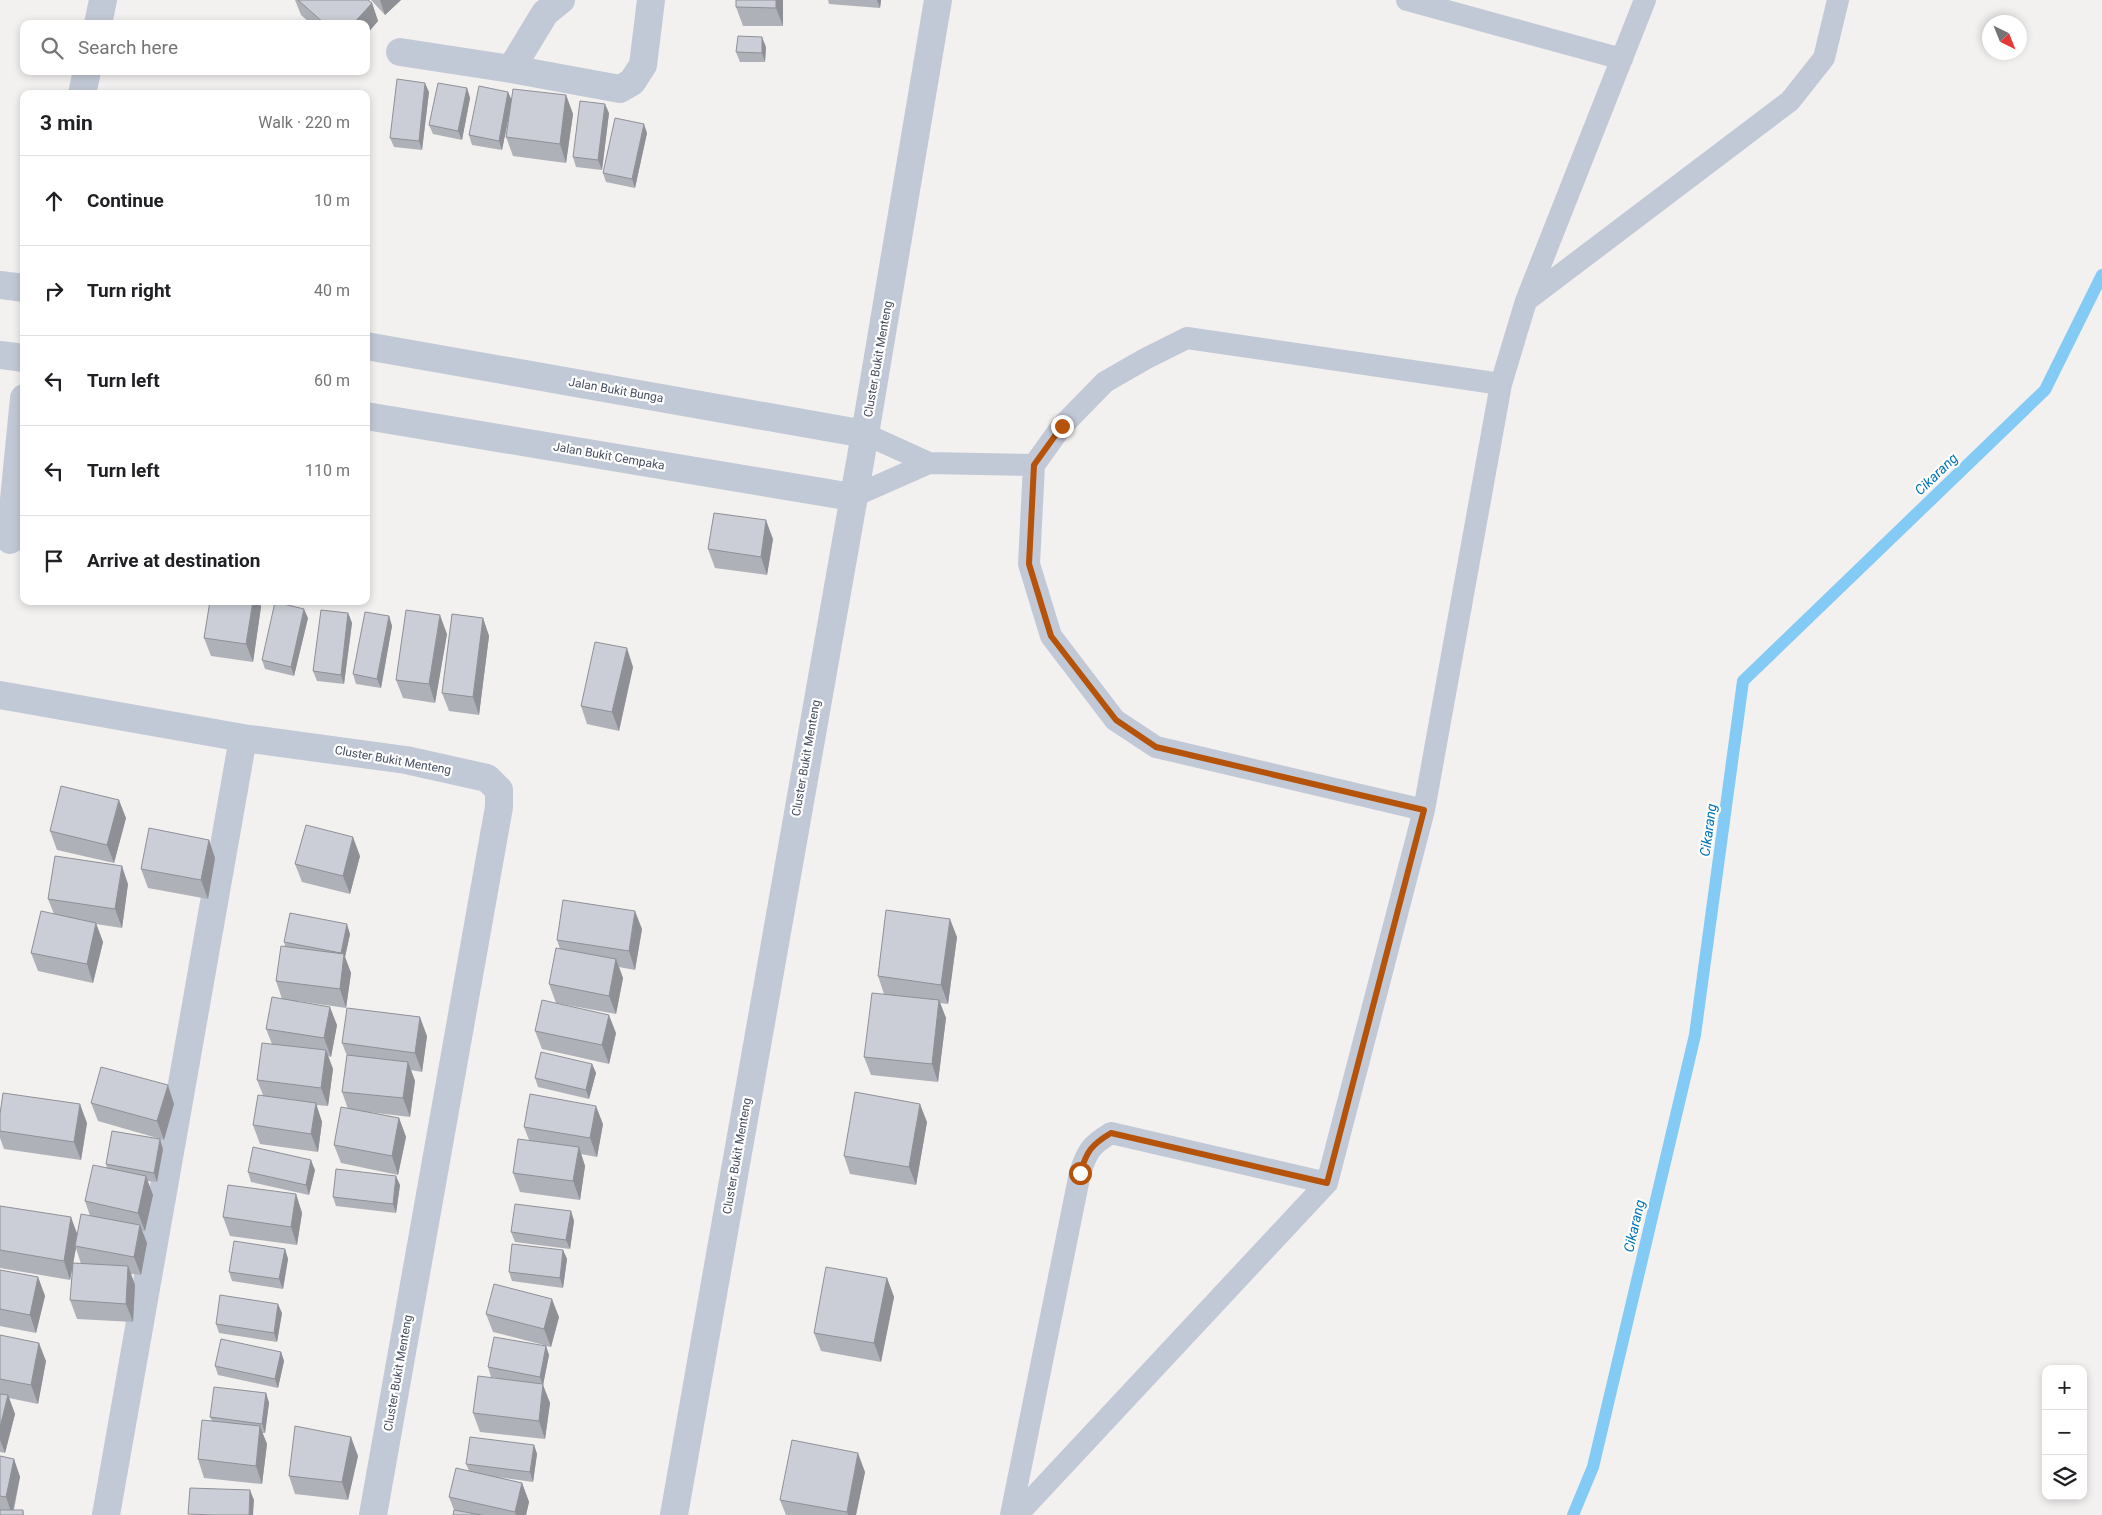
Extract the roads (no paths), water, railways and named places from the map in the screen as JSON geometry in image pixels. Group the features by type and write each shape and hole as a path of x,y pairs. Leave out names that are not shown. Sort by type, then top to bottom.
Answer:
{"street":[{"path":"99,20 103,0"},
{"path":"511,69 545,13 561,0"},
{"path":"400,52 511,69 620,89 632,82 643,65 651,0 645,0"},
{"name":"Cluster Bukit Menteng","path":"674,1515 852,497 865,434 938,0"},
{"path":"83,90 86,75"},
{"path":"0,285 20,288"},
{"name":"Jalan Bukit Bunga","path":"370,347 865,434"},
{"path":"0,355 20,358"},
{"name":"Jalan Bukit Cempaka","path":"370,417 852,497"},
{"path":"10,540 20,439"},
{"name":"Cluster Bukit Menteng","path":"0,695 243,738 406,760 487,778 499,790 499,807 373,1515"},
{"path":"106,1515 243,738"}],"lane":[{"path":"1407,0 1622,59"},
{"path":"1017,1515 1327,1183 1424,810 1501,384 1526,301 1645,0"},
{"path":"1526,301 1790,101 1824,58 1838,0"},
{"path":"1424,810 1156,747 1116,720 1051,636 1029,564 1034,465 1062,426 1105,382 1144,358 1187,338 1501,384"},
{"path":"865,434 929,464"},
{"path":"852,497 929,464 1034,465"},
{"path":"1011,1515 1080,1173 1087,1152 1096,1142 1111,1133 1327,1183"}],"waterway":[{"name":"Cikarang","path":"1573,1515 1593,1467 1695,1035 1743,681 2045,390 2102,275"}]}
